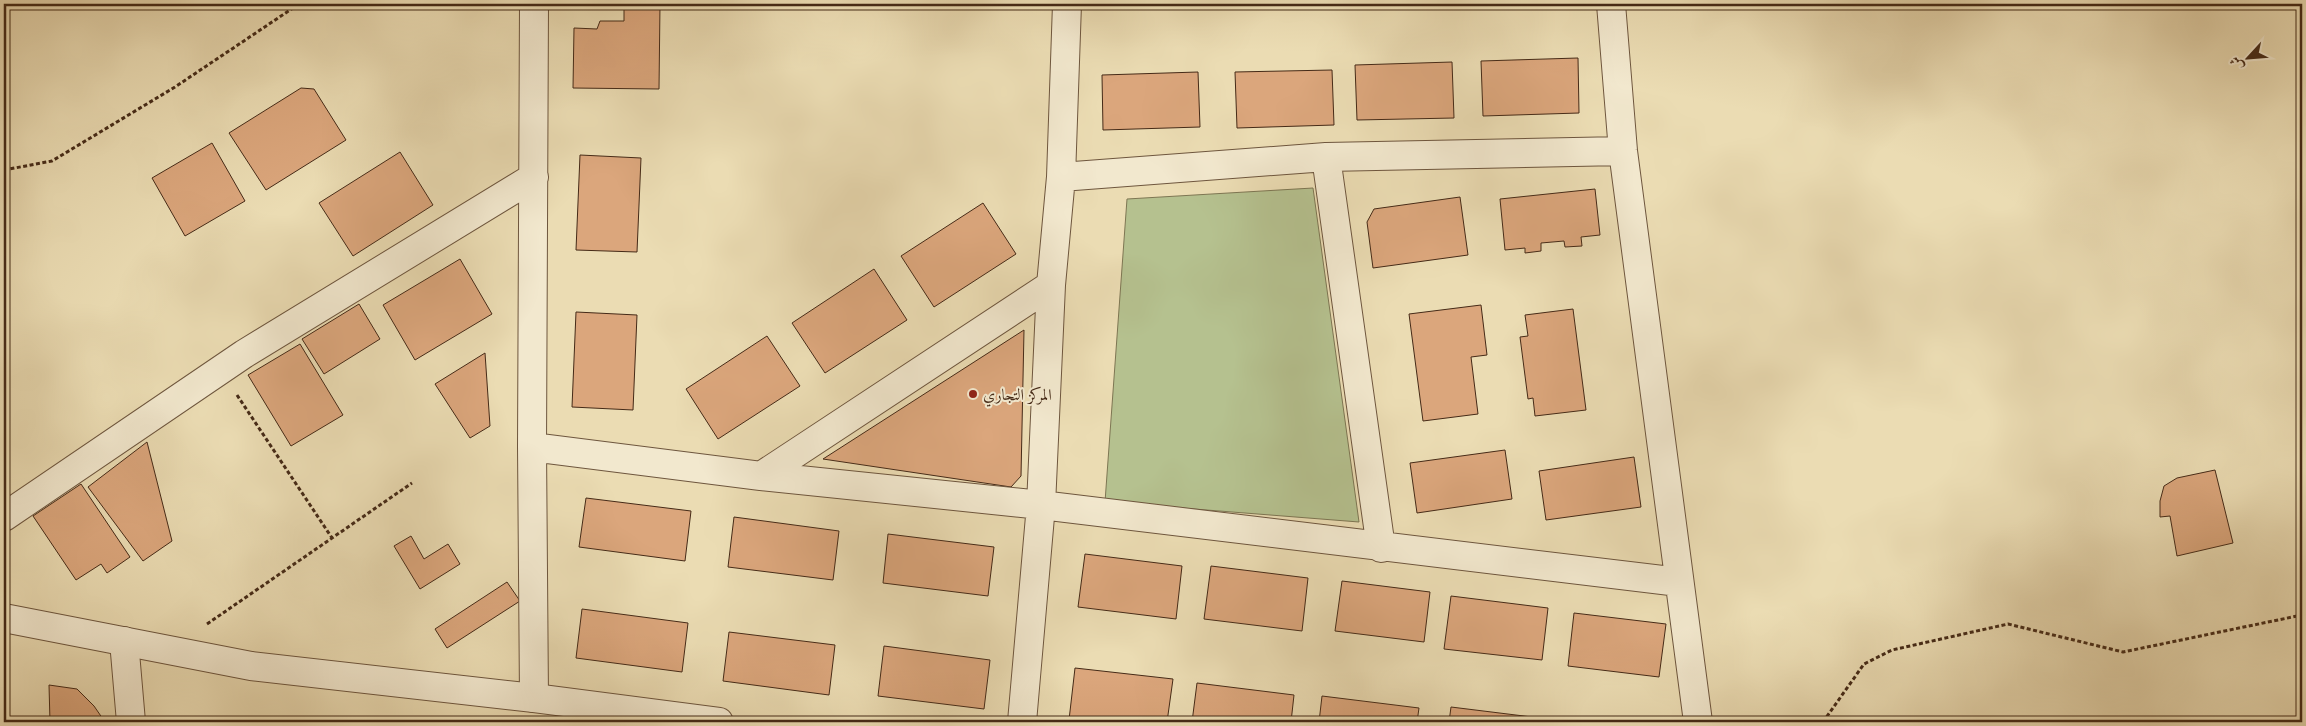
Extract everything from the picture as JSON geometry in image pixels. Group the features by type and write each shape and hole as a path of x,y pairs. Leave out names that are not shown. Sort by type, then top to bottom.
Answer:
{"street":[{"path":"534,4 532,447 534,698"},
{"path":"1022,722 1041,506 1051,285 1061,177 1067,4"},
{"path":"1612,4 1623,151 1698,722"},
{"path":"1061,177 1326,157 1623,151"},
{"path":"1326,157 1381,548"},
{"path":"4,517 220,370 534,177"},
{"path":"761,476 1051,285"},
{"path":"532,447 761,476 1041,506 1679,582"},
{"path":"4,618 251,666 534,698 719,722"},
{"path":"124,642 130,722"}],"path":[{"path":"4,170 52,161 175,88 299,4"},
{"path":"220,370 332,538"},
{"path":"169,650 412,483"},
{"path":"1823,722 1864,664 1892,650 2008,624 2123,652 2302,615"}],"green space":[{"path":"1313,188 1359,522 1105,502 1127,199"}],"building":[{"path":"624,4 660,4 659,89 573,88 574,28 597,29 600,21 624,21"},
{"path":"1111,4 1208,4 1208,6 1112,8"},
{"path":"1578,58 1579,113 1483,116 1481,61"},
{"path":"1452,62 1454,118 1357,120 1355,65"},
{"path":"1332,70 1334,125 1237,128 1235,72"},
{"path":"1198,72 1200,127 1103,130 1102,75"},
{"path":"301,88 314,89 346,140 266,190 229,133"},
{"path":"212,143 245,201 185,236 152,178"},
{"path":"400,152 433,205 353,256 319,203"},
{"path":"580,155 641,158 637,252 576,250"},
{"path":"1595,189 1600,235 1581,237 1582,246 1565,247 1564,241 1541,243 1541,251 1525,253 1525,248 1505,250 1500,199"},
{"path":"1460,197 1468,255 1373,268 1367,222 1374,209"},
{"path":"983,203 1016,254 934,307 901,256"},
{"path":"460,259 492,314 415,360 383,305"},
{"path":"874,269 907,320 825,373 792,323"},
{"path":"359,304 380,339 324,374 302,339"},
{"path":"1481,305 1487,355 1471,357 1478,414 1423,421 1409,314"},
{"path":"1573,309 1586,410 1535,416 1533,398 1528,399 1520,337 1528,336 1525,315"},
{"path":"576,312 637,315 633,410 572,407"},
{"name":"المركز التجاري","path":"1024,330 1021,476 1011,487 823,459"},
{"path":"767,336 800,386 718,439 686,389"},
{"path":"300,344 343,415 291,446 248,375"},
{"path":"485,353 490,426 470,438 435,384"},
{"path":"147,442 172,541 143,561 88,487"},
{"path":"1505,450 1512,499 1417,513 1410,463"},
{"path":"1634,457 1641,507 1546,520 1539,471"},
{"path":"2215,470 2233,543 2177,556 2170,516 2160,517 2160,501 2164,486 2177,478"},
{"path":"81,484 130,557 107,573 101,564 76,580 33,516"},
{"path":"586,498 691,511 685,561 579,547"},
{"path":"734,517 839,531 833,580 728,567"},
{"path":"888,534 994,547 988,596 883,583"},
{"path":"411,536 424,559 448,544 460,564 420,589 394,546"},
{"path":"1085,554 1182,566 1176,619 1078,607"},
{"path":"1211,566 1308,578 1302,631 1204,619"},
{"path":"1342,581 1430,592 1424,642 1335,631"},
{"path":"507,582 520,601 447,648 435,629"},
{"path":"1451,596 1548,608 1542,660 1444,649"},
{"path":"582,609 688,623 682,672 576,658"},
{"path":"1574,613 1666,624 1659,677 1568,666"},
{"path":"729,632 835,645 829,695 723,681"},
{"path":"884,646 990,660 984,709 878,696"},
{"path":"1075,668 1173,679 1167,722 1085,722 1069,720"},
{"path":"1197,683 1294,695 1291,722 1192,722"},
{"path":"49,685 77,689 94,706 105,722 50,722"},
{"path":"1322,696 1419,708 1417,722 1319,722"},
{"path":"1451,707 1548,719 1547,722 1449,722"},
{"path":"4,719 46,720 46,722 4,722"}],"place":[{"name":"المركز التجاري","path":"973,394"}]}
